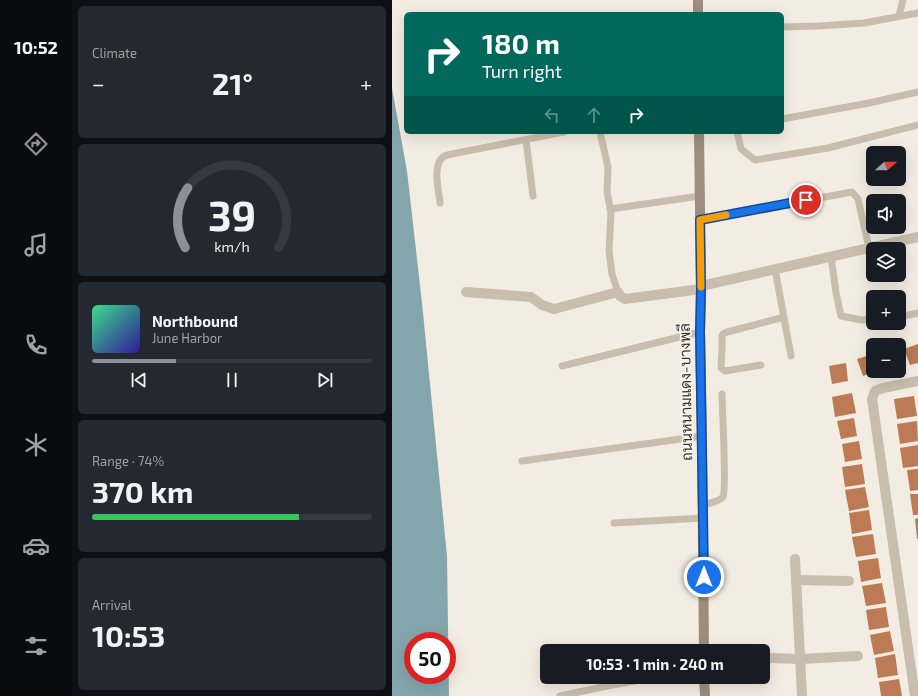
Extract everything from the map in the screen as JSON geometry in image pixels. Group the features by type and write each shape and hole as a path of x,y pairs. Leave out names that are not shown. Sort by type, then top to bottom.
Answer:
{"main road":[{"path":"698,0 698,12"},
{"name":"ถนนหนามแดง-บางพลี","path":"700,134 700,332 704,644"},
{"path":"705,684 706,696"}],"street":[{"path":"895,242 918,237"},
{"path":"466,292 531,297 542,305 554,310 618,292 620,296 625,299 701,287 866,248"},
{"path":"915,696 872,399 876,391 883,388 918,382"},
{"path":"794,559 802,696"},
{"path":"796,580 849,581"},
{"path":"771,658 800,659 858,656"}],"lane":[{"path":"899,16 903,0"},
{"path":"784,26 819,26 864,23 918,13"},
{"path":"784,119 869,103 918,92"},
{"path":"737,134 741,149 755,160 828,148 918,125"},
{"path":"440,203 437,169 443,156 554,134"},
{"path":"600,134 608,166 607,192 611,223 609,251 612,274 618,292"},
{"path":"526,140 533,196"},
{"path":"700,220 852,192 858,199 867,242"},
{"path":"610,210 700,196"},
{"path":"830,256 841,316 866,320"},
{"path":"775,269 791,356"},
{"path":"906,315 918,313"},
{"path":"761,364 725,371 721,368 722,336 727,332 784,317"},
{"path":"562,366 700,332"},
{"path":"703,505 720,500 724,496 722,394"},
{"path":"522,461 702,436"},
{"path":"614,523 703,518"},
{"path":"560,696 612,684"}],"water":[{"path":"392,88 407,171 422,303 447,556 448,632 404,632 404,684 449,684 449,696 392,696"}],"building":[{"path":"918,344 918,363 910,365 906,354 906,348"},
{"path":"866,356 866,375 863,376 857,359"},
{"path":"846,363 848,381 832,384 829,366"},
{"path":"852,393 856,413 835,417 832,397"},
{"path":"914,396 917,416 897,419 894,399"},
{"path":"854,418 857,436 841,439 837,421"},
{"path":"917,421 918,441 900,444 897,424"},
{"path":"859,441 862,459 845,462 842,444"},
{"path":"918,445 918,466 903,468 900,448"},
{"path":"862,464 865,484 845,487 842,467"},
{"path":"918,469 918,490 910,491 907,470"},
{"path":"865,487 869,507 849,511 845,490"},
{"path":"910,494 918,494 918,515 913,515"},
{"path":"869,510 872,530 852,534 849,513"},
{"path":"918,518 918,539 917,539 915,519"},
{"path":"873,534 876,554 856,557 852,537"},
{"path":"878,558 881,578 861,582 858,561"},
{"path":"882,583 886,603 866,606 862,586"},
{"path":"886,607 889,627 869,630 866,610"},
{"path":"890,631 894,651 874,655 870,635"},
{"path":"895,654 898,675 878,678 875,658"},
{"path":"899,679 902,696 881,696 879,682"}],"slow traffic":[{"path":"701,287 700,220 726,215"}],"route":[{"path":"704,577 700,332 700,220 806,200"}]}
